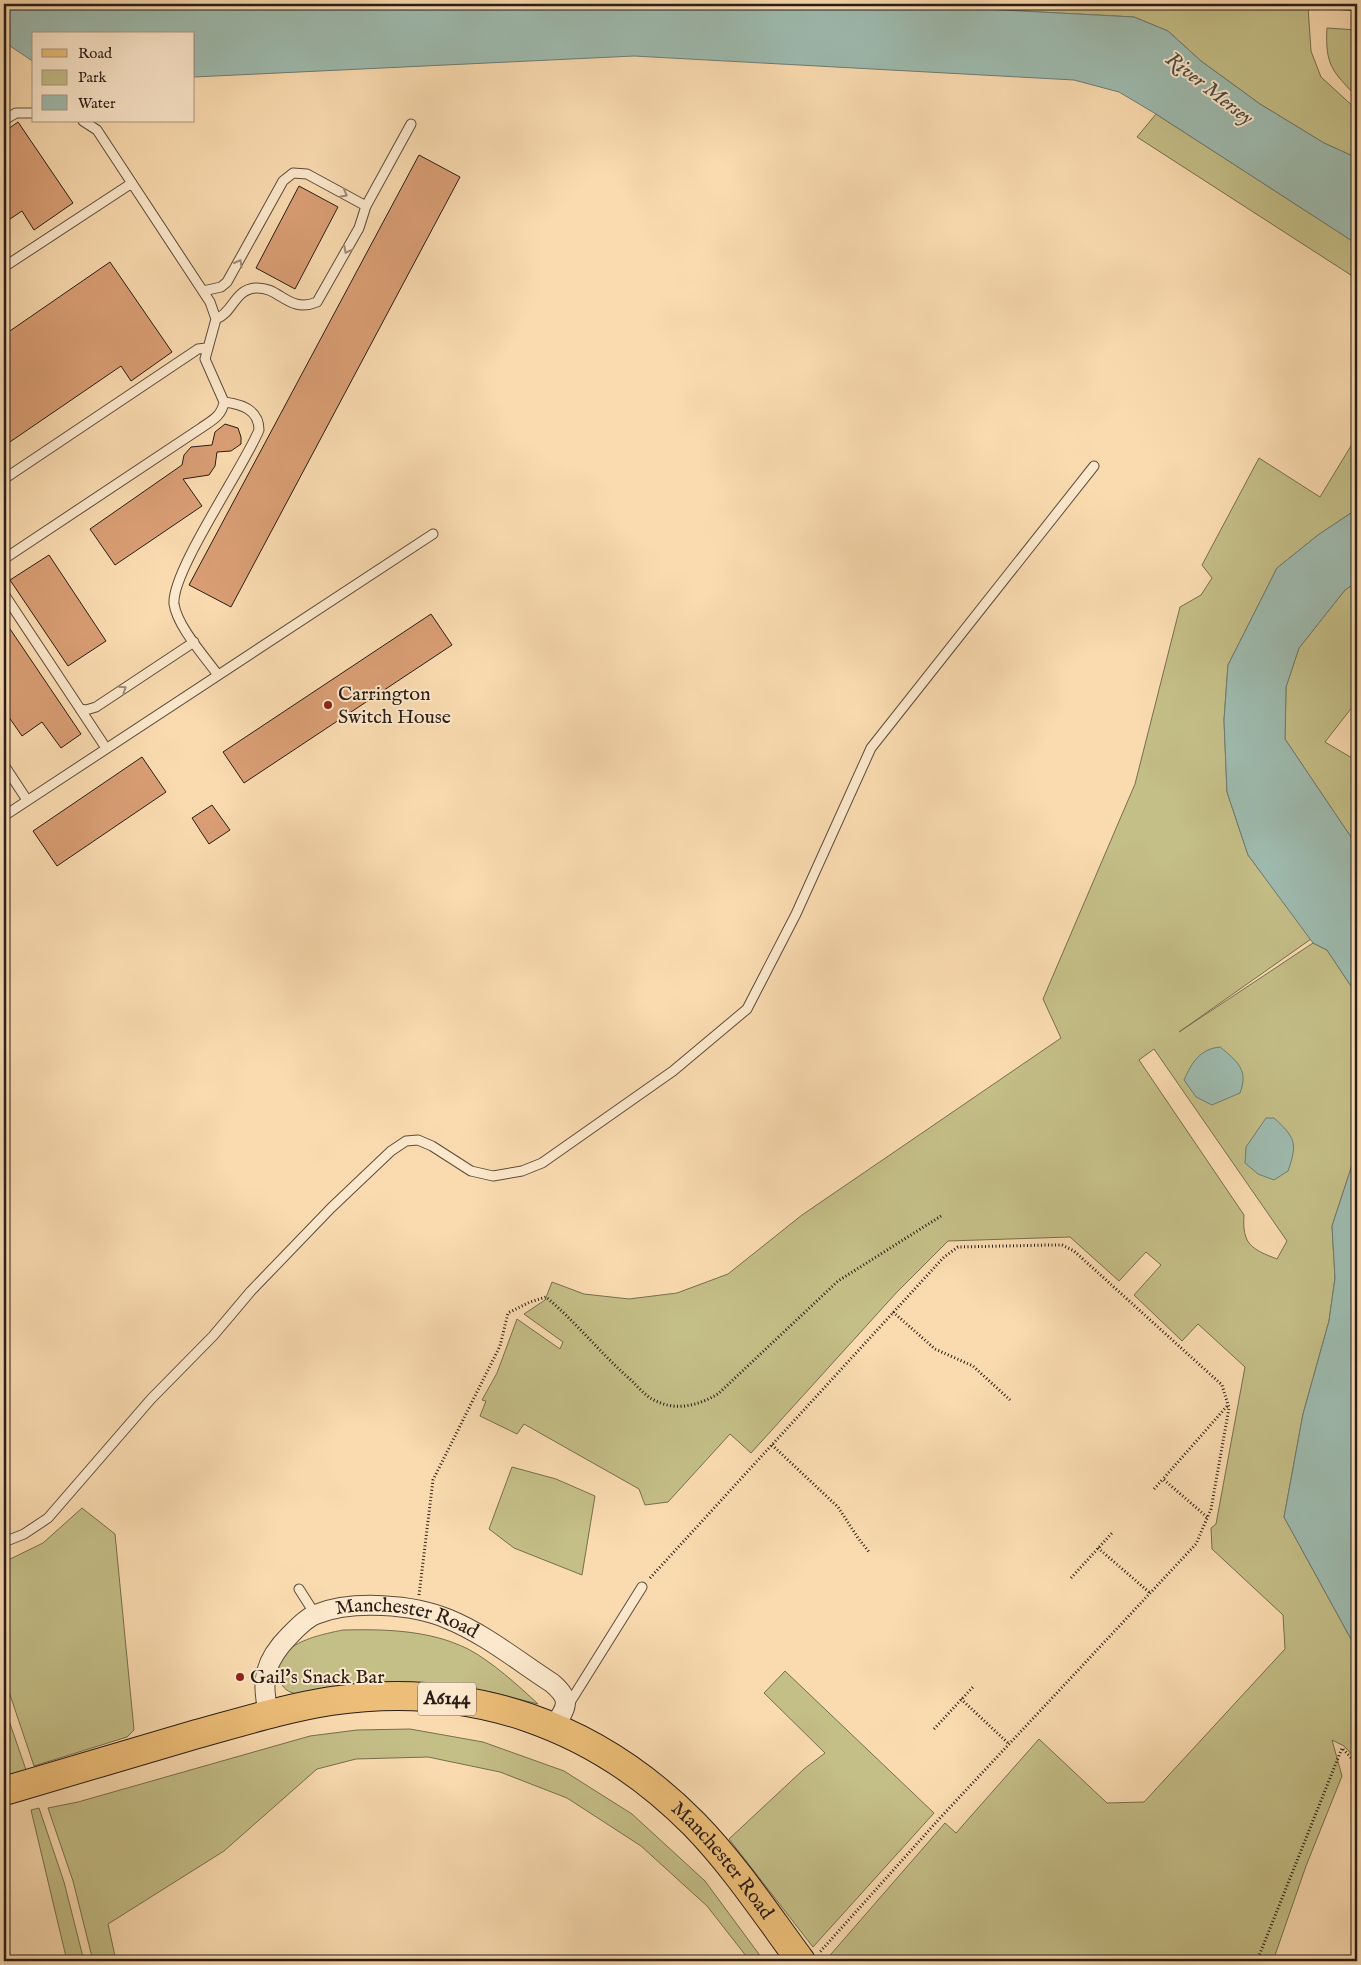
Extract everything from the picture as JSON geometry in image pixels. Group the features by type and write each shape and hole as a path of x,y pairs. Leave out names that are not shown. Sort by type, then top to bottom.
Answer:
{"main road":[{"name":"Manchester Road","path":"4,1791 269,1714 331,1701 397,1696 427,1697 481,1704 532,1717 560,1718 578,1736 627,1766 695,1825 809,1958"}],"street":[{"name":"Manchester Road","path":"269,1714 265,1700 265,1680 270,1659 299,1626 315,1614 363,1606 397,1607 447,1618 480,1635 562,1692 565,1700 560,1718"}],"lane":[{"path":"4,120 16,113 32,113"},
{"path":"4,559 216,418 221,413 224,402 205,359 206,348 216,319 210,302 97,130 85,122"},
{"path":"216,319 225,314 237,297 252,288 269,291 299,306 308,306 317,302 359,228 366,206 411,124"},
{"path":"203,291 221,287 227,282 284,181 292,173 307,174 366,206"},
{"path":"4,267 132,183"},
{"path":"4,479 198,349 206,348"},
{"path":"218,676 178,617 174,594 200,539 259,430 259,421 248,408 224,402"},
{"path":"4,1542 24,1534 48,1518 151,1399 213,1336 251,1291 331,1208 391,1151 406,1141 418,1140 432,1146 471,1171 493,1176 522,1171 542,1163 673,1071 747,1009 796,914 871,748 1094,466"},
{"path":"4,816 433,534"},
{"path":"4,594 106,748"},
{"path":"80,709 86,710 96,706 194,642"},
{"path":"4,765 27,800"},
{"path":"560,1718 573,1702 642,1587"},
{"path":"298,1589 315,1614"}],"path":[{"path":"418,1611 433,1480 500,1346 508,1314 530,1302 546,1298 583,1330 620,1371 652,1399 674,1406 699,1405 718,1394 838,1281 941,1216"},
{"path":"642,1587 944,1257 958,1247 1062,1245 1074,1251 1222,1385 1228,1404 1216,1484 1207,1517 1196,1544 809,1958"},
{"path":"893,1312 935,1349 973,1366 1010,1400"},
{"path":"1154,1490 1228,1404"},
{"path":"772,1446 838,1507 858,1538 870,1552"},
{"path":"1163,1479 1207,1517"},
{"path":"1071,1578 1112,1533"},
{"path":"1098,1548 1150,1593"},
{"path":"934,1729 973,1687"},
{"path":"961,1699 1009,1744"},
{"path":"1257,1961 1342,1748 1357,1764"}],"green space":[{"path":"889,4 1357,4 1357,11 1308,7 1311,51 1321,77 1357,110 1357,158 1324,143 1260,104 1201,61 1168,31 1134,17"},
{"path":"1327,28 1357,30 1357,97 1332,67 1327,51"},
{"path":"1156,114 1357,244 1357,279 1137,137"},
{"path":"1357,436 1357,509 1318,535 1277,568 1228,665 1224,720 1227,792 1248,855 1311,939 1179,1032 1313,943 1327,950 1357,995 1357,1150 1332,1226 1335,1278 1329,1321 1303,1414 1284,1517 1357,1650 1357,1760 1344,1746 1332,1740 1342,1776 1306,1866 1273,1961 825,1961 945,1823 956,1833 1039,1739 1107,1803 1144,1802 1285,1649 1283,1615 1212,1549 1211,1528 1216,1524 1245,1367 1198,1324 1182,1341 1134,1295 1161,1265 1146,1252 1119,1281 1070,1237 948,1241 897,1292 751,1453 730,1434 668,1502 645,1505 639,1489 524,1424 517,1434 480,1416 486,1401 482,1400 497,1373 517,1319 560,1349 563,1342 524,1314 545,1300 552,1282 584,1294 629,1299 677,1293 728,1274 802,1215 1061,1038 1043,999 1135,784 1180,607 1201,595 1212,578 1202,565 1259,458 1320,497","holes":["1154,1049 1287,1241 1277,1259 1261,1252 1250,1244 1245,1233 1244,1215 1139,1060"]},
{"path":"1357,582 1357,701 1325,742 1357,761 1357,846 1285,739 1286,687 1299,648 1345,590"},
{"path":"512,1467 556,1479 595,1496 582,1575 514,1548 489,1529"},
{"path":"82,1508 115,1534 134,1730 127,1737 34,1766 4,1677 4,1562 43,1543"},
{"path":"343,1630 407,1632 423,1634 453,1643 468,1649 486,1660 538,1704 491,1692 417,1683 379,1683 297,1694 284,1688 280,1680 279,1668 282,1658 289,1650 298,1643"},
{"path":"785,1671 934,1813 813,1947 729,1839 804,1769 825,1753 764,1693"},
{"path":"4,1706 26,1770 4,1777"},
{"path":"410,1729 483,1742 564,1771 632,1814 705,1881 764,1961 750,1961 707,1906 641,1846 567,1798 500,1772 428,1757 356,1759 317,1769 224,1851 108,1924 116,1961 93,1961 73,1881 48,1808 78,1802 310,1736 357,1730"},
{"path":"39,1808 64,1882 84,1961 67,1961 31,1810"}],"water":[{"name":"River Mersey","path":"4,4 889,4 1134,17 1168,31 1201,61 1260,104 1324,143 1357,158 1357,244 1119,92 1074,80 634,56 195,77 195,32 32,32 32,61 4,42"},
{"path":"1357,509 1357,582 1345,590 1299,648 1286,687 1285,739 1357,846 1357,995 1327,950 1313,943 1248,855 1227,792 1224,720 1228,665 1277,568 1318,535"},
{"path":"1220,1047 1240,1067 1243,1078 1240,1093 1212,1105 1196,1097 1184,1080 1190,1068 1202,1054 1207,1050"},
{"path":"1266,1118 1274,1118 1286,1130 1293,1141 1294,1147 1288,1171 1274,1180 1258,1174 1245,1163 1246,1147"},
{"path":"1357,1150 1357,1650 1284,1517 1303,1414 1329,1321 1335,1278 1332,1226"}],"building":[{"path":"18,122 73,203 34,230 22,211 4,223 4,132"},
{"path":"419,155 460,177 231,607 189,585"},
{"path":"299,186 338,207 295,289 256,268"},
{"path":"110,262 172,352 131,381 121,366 4,446 4,335"},
{"path":"225,424 238,428 241,444 231,451 217,452 215,466 209,475 183,479 202,506 115,565 90,529 182,465 184,455 191,447 212,445 215,432"},
{"path":"49,555 106,641 68,666 10,580"},
{"name":"Carrington Switch House","path":"431,614 452,645 244,783 223,752"},
{"path":"4,620 81,734 61,748 42,722 22,736 4,710"},
{"path":"142,757 166,792 57,866 33,831"},
{"path":"212,805 230,830 209,844 192,818"}],"place":[{"name":"Carrington Switch House","path":"328,705"},
{"name":"Gail's Snack Bar","path":"240,1677"}]}
